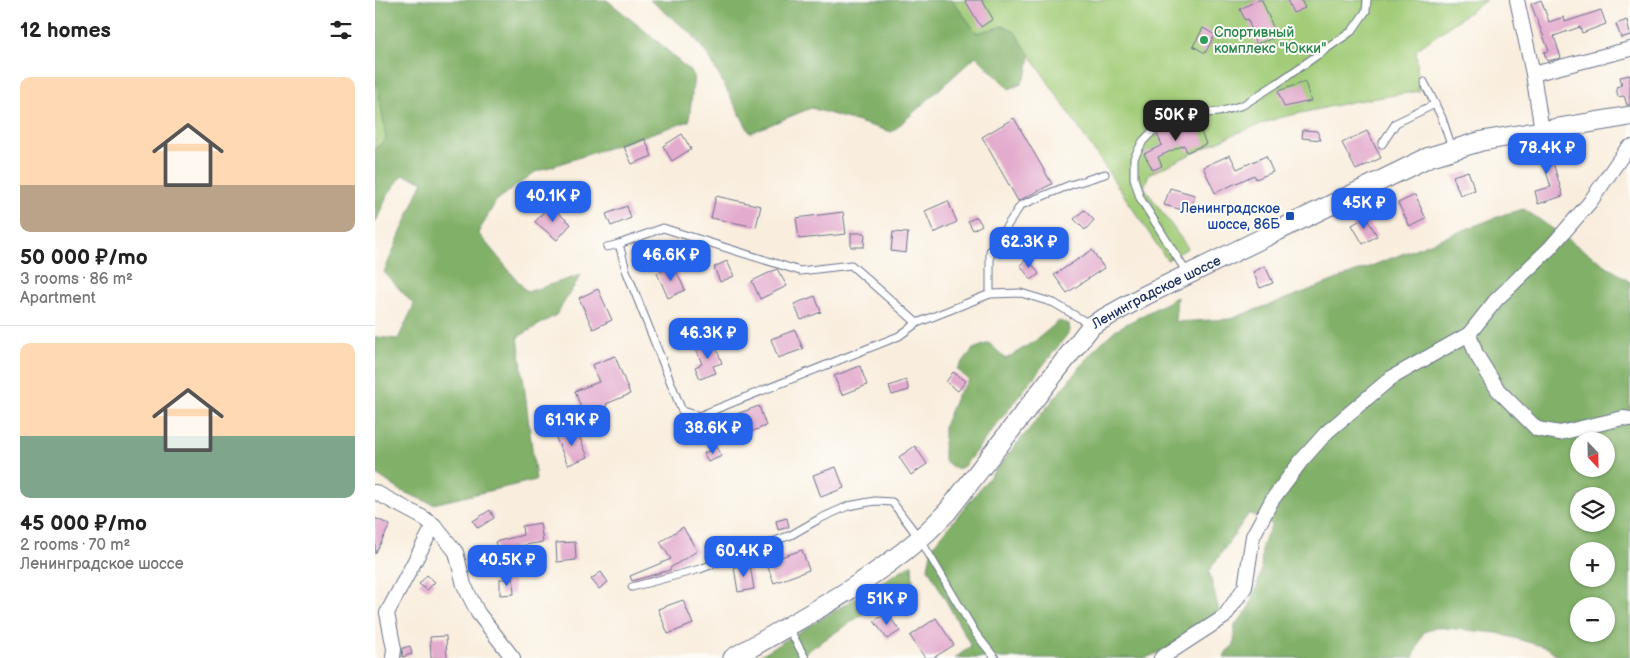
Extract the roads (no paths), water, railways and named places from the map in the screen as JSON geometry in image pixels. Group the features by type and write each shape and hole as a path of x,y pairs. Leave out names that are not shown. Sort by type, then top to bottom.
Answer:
{"main road":[{"name":"Ленинградское шоссе","path":"733,658 873,574 920,539 947,512 1092,325 1144,296 1429,157 1482,141 1630,116"}],"street":[{"path":"1517,0 1533,74 1542,131"},
{"path":"1533,74 1630,49"},
{"path":"1161,658 1224,618 1245,587 1253,536 1272,500 1301,460 1327,432 1391,378 1469,334 1495,300 1550,248 1590,202 1630,147"},
{"path":"1469,334 1476,354 1498,390 1537,429 1560,433 1623,418 1630,419"},
{"path":"375,492 434,525 456,552 463,585 478,613 513,658"},
{"path":"393,658 394,649 387,613 434,525"}],"lane":[{"path":"1189,275 1139,198 1134,178 1135,158 1143,141 1158,126 1190,114 1219,112 1243,104 1276,84 1352,31 1366,11 1367,0"},
{"path":"1424,82 1446,129 1453,149"},
{"path":"1382,144 1396,123 1435,104"},
{"path":"989,294 990,251 1021,205 1070,185 1105,174"},
{"path":"607,247 663,228 800,271 851,265 917,323"},
{"path":"619,244 626,270 682,411 699,416 899,336 917,323 989,294 1021,293 1054,302 1092,325"},
{"path":"632,587 699,569 791,535 819,519 848,506 875,501 892,502 920,539 976,634 995,658"},
{"path":"787,626 805,658"}],"place":[{"name":"Спортивный комплекс \"Юкки\"","path":"1204,40"},
{"name":"Ленинградское шоссе, 86Б","path":"1290,216"}]}
